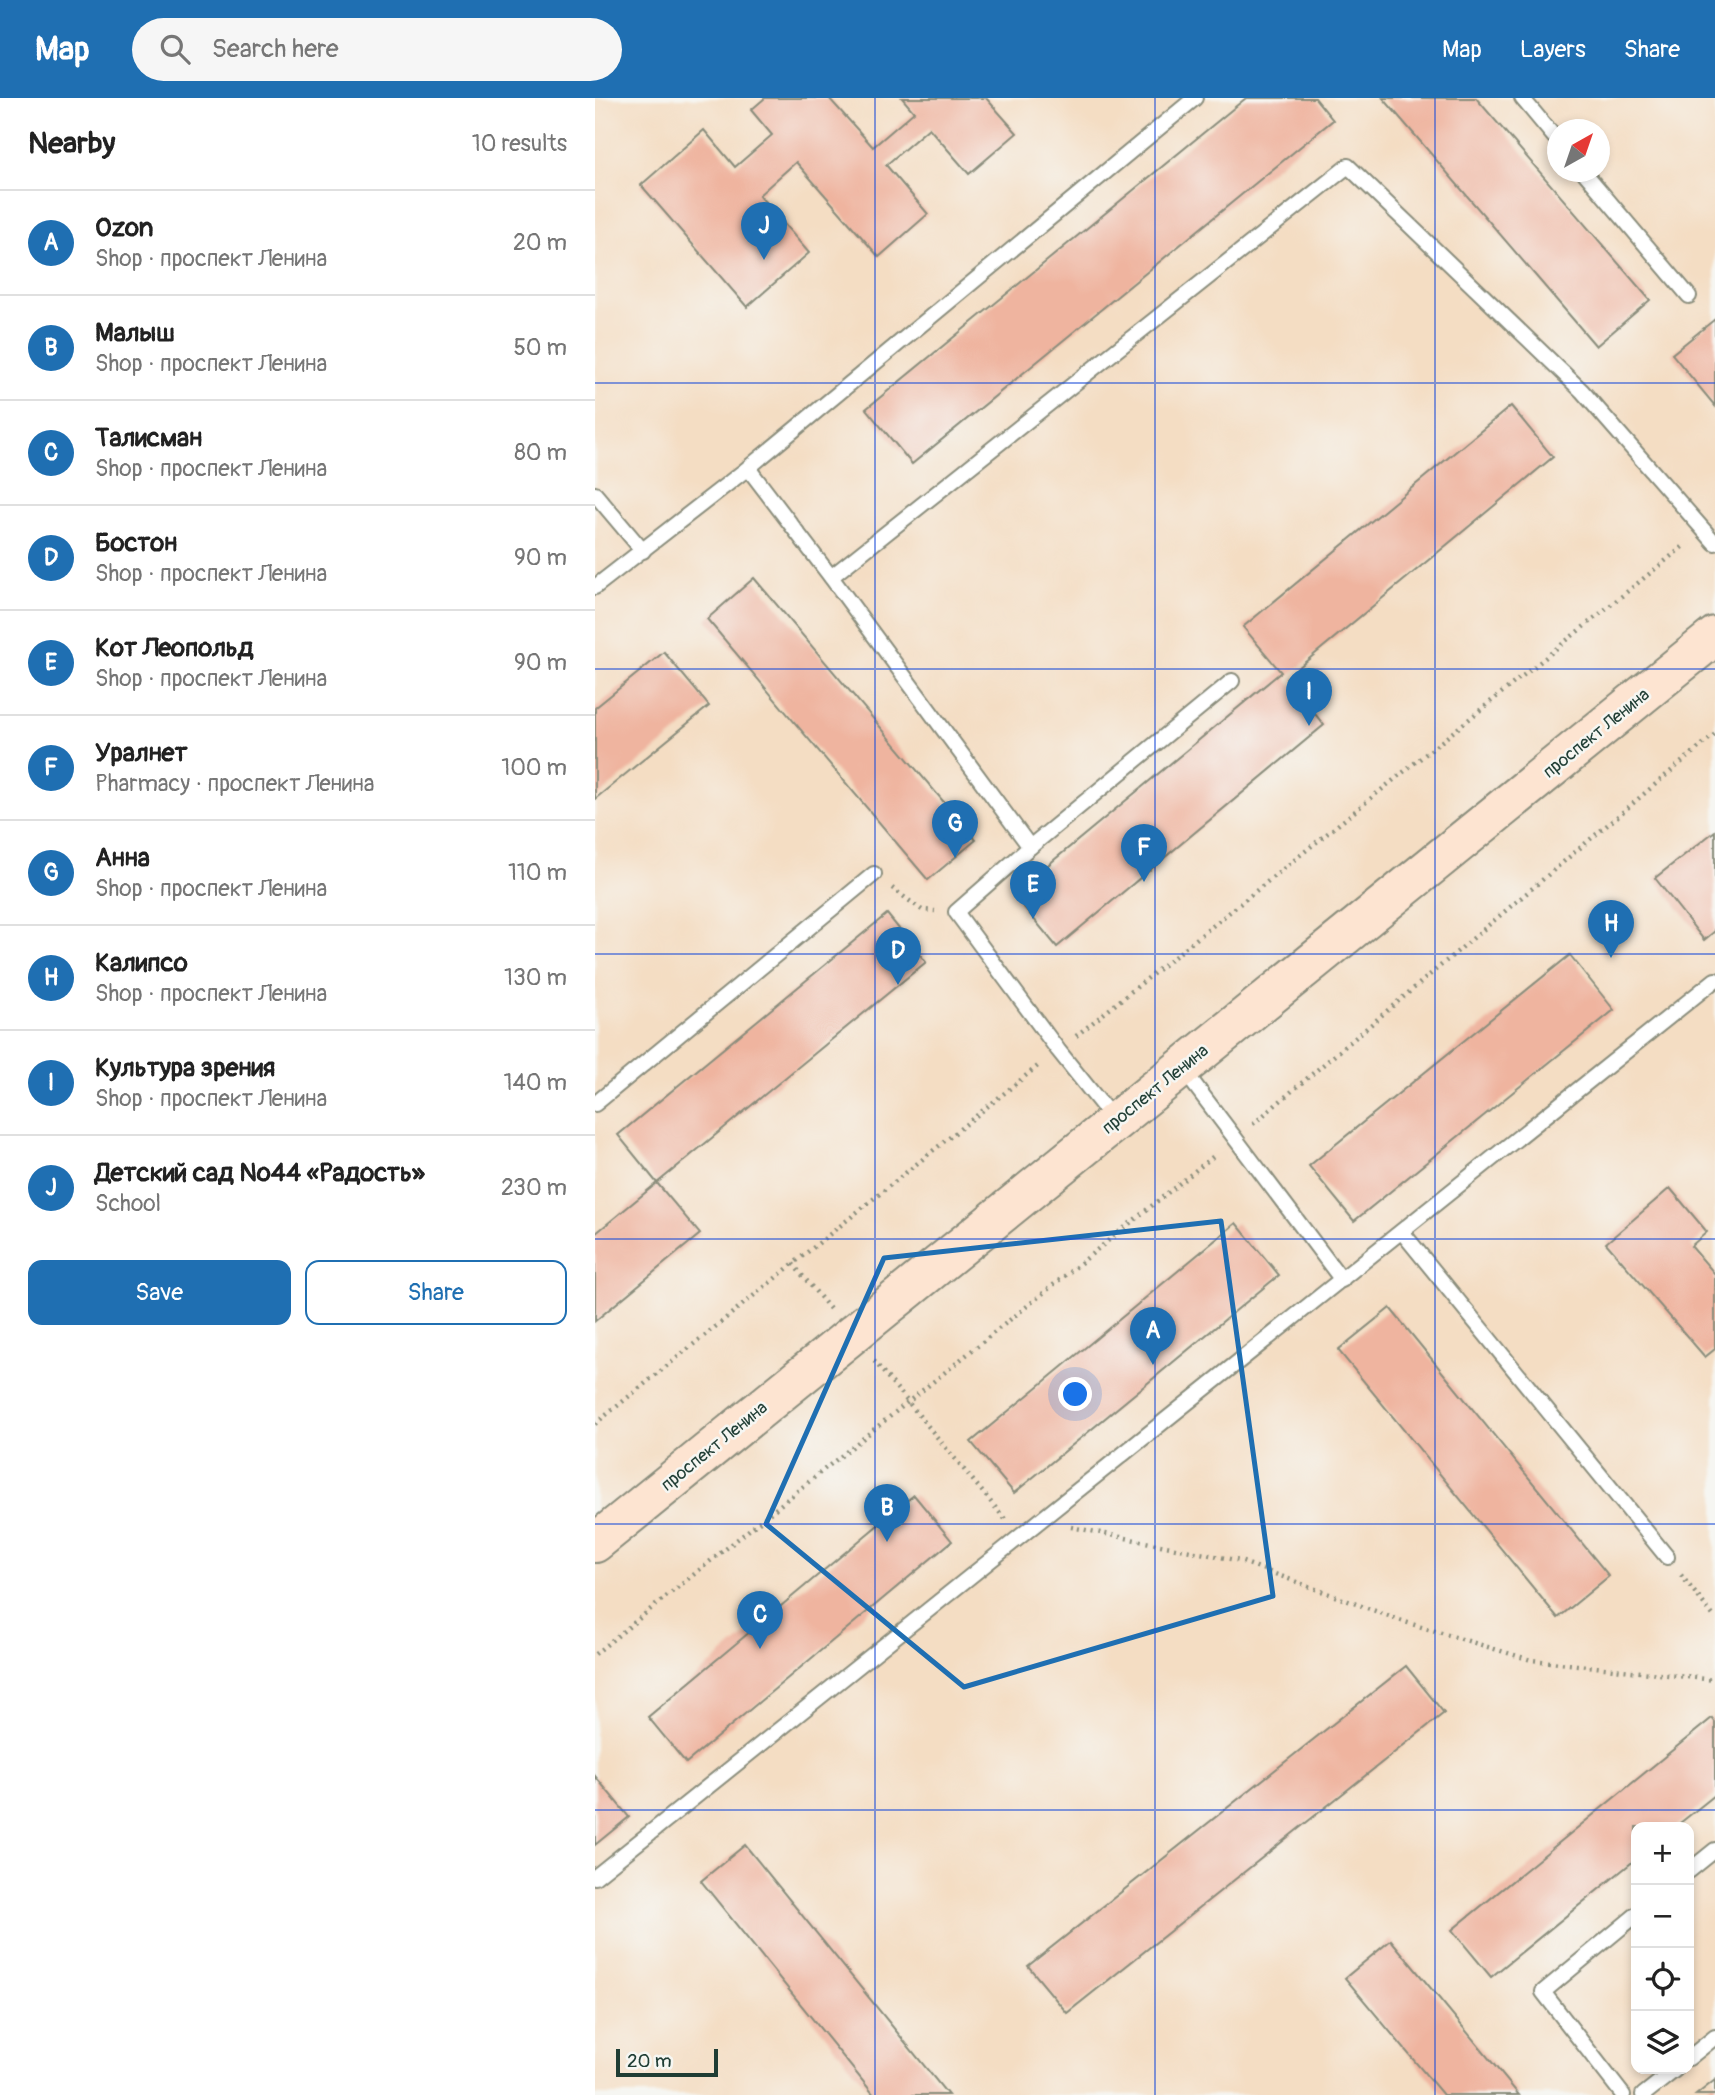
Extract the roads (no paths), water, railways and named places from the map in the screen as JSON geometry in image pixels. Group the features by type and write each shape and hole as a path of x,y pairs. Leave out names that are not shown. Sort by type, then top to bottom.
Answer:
{"street":[{"name":"проспект Ленина","path":"595,1543 1715,636"}],"lane":[{"path":"595,587 748,468 1195,98"},
{"path":"1522,98 1547,128"},
{"path":"831,577 1348,166 1582,391 1715,543"},
{"path":"1592,182 1689,296"},
{"path":"748,468 1030,848"},
{"path":"595,494 643,551"},
{"path":"1115,1121 1058,1050 956,912 1232,681"},
{"path":"595,1104 874,874"},
{"path":"595,1877 1715,979"},
{"path":"1182,1067 1342,1280"},
{"path":"1402,1232 1667,1557"},
{"path":"1694,1867 1715,1850"},
{"path":"1623,2095 1543,1992 1631,1918"},
{"path":"1694,2054 1715,2037"},
{"path":"1643,2095 1670,2074"}],"place":[{"name":"Детский сад №44 «Радость»","path":"764,260"},
{"name":"Культура зрения","path":"1309,726"},
{"name":"Анна","path":"955,858"},
{"name":"Уралнет","path":"1144,882"},
{"name":"Кот Леопольд","path":"1033,919"},
{"name":"Калипсо","path":"1611,958"},
{"name":"Бостон","path":"898,985"},
{"name":"Ozon","path":"1153,1365"},
{"name":"Малыш","path":"887,1542"},
{"name":"Талисман","path":"760,1649"}]}
